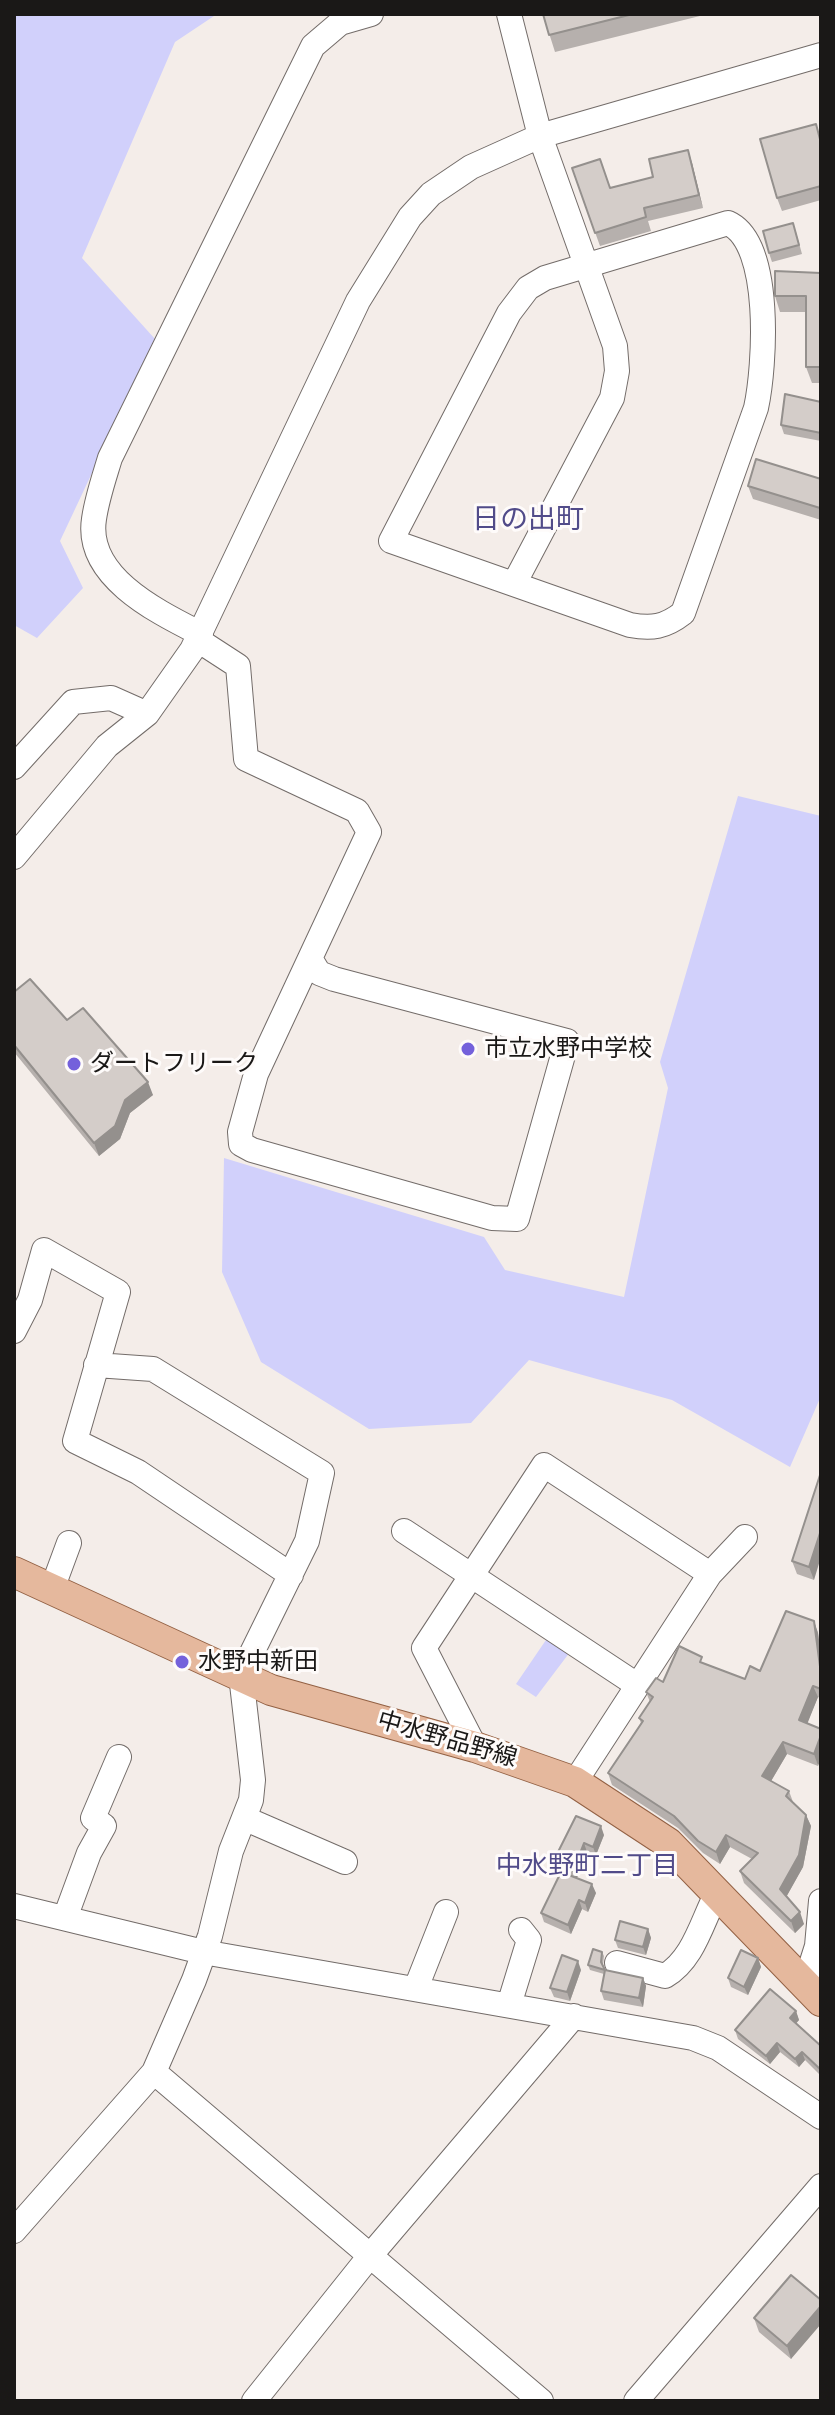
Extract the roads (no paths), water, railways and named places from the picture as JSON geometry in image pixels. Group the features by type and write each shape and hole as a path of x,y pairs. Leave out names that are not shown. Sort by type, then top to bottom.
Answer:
{"main road":[{"name":"中水野品野線","path":"14,1572 271,1690 475,1747 575,1782 668,1843 813,1992"}],"street":[{"path":"311,960 319,973 334,979 567,1041 517,1219 492,1218 241,1144 240,1132 256,1074 369,832 357,811 246,759 238,666 200,637 143,605 97,556 93,521 110,458 313,46 340,23 371,14"},
{"path":"509,14 540,136 615,346 617,371 612,398 514,584"},
{"path":"14,857 107,746 147,714 200,637 383,256 431,194 471,167 540,136 821,55"},
{"path":"728,223 739,228 763,304 764,356 756,408 683,613 672,622 651,629 630,625 514,584 391,541 517,299 545,278 586,264 728,223"},
{"path":"14,767 73,702 111,698 147,714"},
{"path":"14,1331 30,1300 44,1250 118,1292 75,1441 138,1472 291,1575"},
{"path":"14,2231 154,2072 203,1952 231,1851 246,1819 253,1780 241,1675 307,1541 322,1473 153,1369 96,1365"},
{"path":"475,1747 424,1648 544,1465 710,1574"},
{"path":"404,1531 637,1685"},
{"path":"575,1782 710,1574 745,1537"},
{"path":"52,1589 69,1543"},
{"path":"65,1918 89,1853 104,1826 93,1818 119,1757"},
{"path":"246,1819 345,1862"},
{"path":"617,1963 665,1976 676,1969 688,1954 717,1893"},
{"path":"813,1992 821,1901"},
{"path":"14,1906 203,1952 693,2038 718,2048 821,2117"},
{"path":"416,1988 446,1912"},
{"path":"509,2005 529,1940 521,1930"},
{"path":"254,2401 369,2257 574,2016"},
{"path":"154,2072 541,2401"},
{"path":"636,2401 821,2186"}],"place":[{"name":"市立水野中学校","path":"468,1049"},
{"name":"ダートフリーク","path":"74,1064"},
{"name":"水野中新田","path":"182,1662"}],"district":[{"name":"日の出町","path":"528,520"},
{"name":"中水野町二丁目","path":"587,1867"}]}
